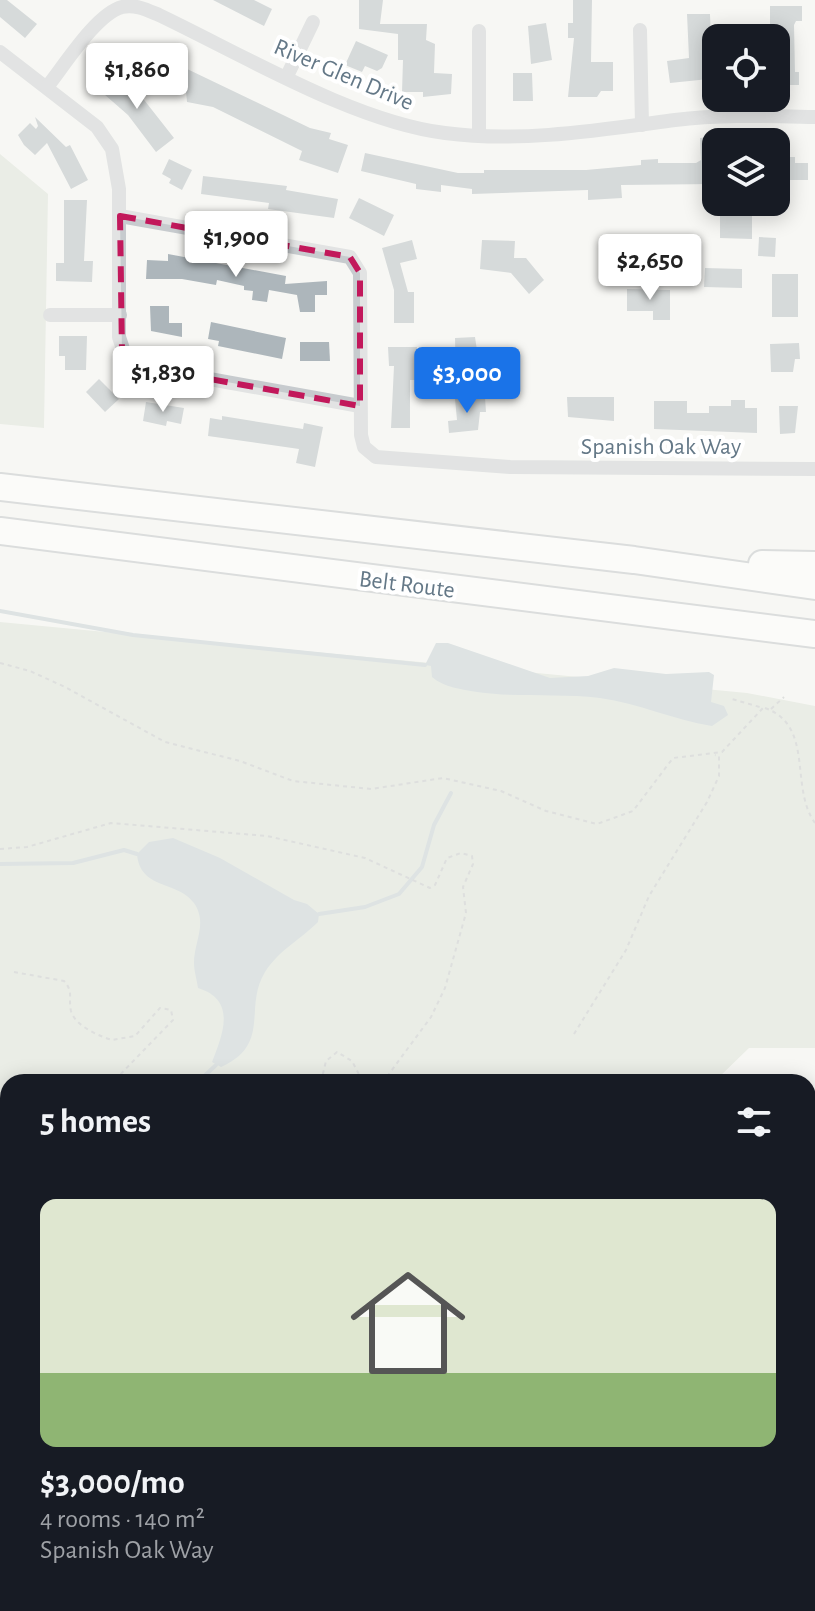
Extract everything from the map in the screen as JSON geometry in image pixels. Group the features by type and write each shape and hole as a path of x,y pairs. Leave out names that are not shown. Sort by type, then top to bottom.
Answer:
{"highway":[{"name":"Belt Route","path":"0,487 634,560 815,586"},
{"name":"Belt Route","path":"0,531 815,634"},
{"path":"634,560 815,565"}],"street":[{"name":"River Glen Drive","path":"47,87 96,26 113,11 131,6 159,15 375,116 446,134 579,134 712,116 815,117"},
{"path":"287,76 313,22"},
{"path":"640,30 642,125"},
{"path":"479,31 479,134"},
{"path":"0,52 97,127 112,149 118,171 122,353 143,367 360,406"},
{"name":"Spanish Oak Way","path":"120,216 350,257 360,273 360,406 364,447 369,453 387,460 510,467 815,469"},
{"path":"50,315 120,315"}],"path":[{"path":"0,663 30,671 65,687 165,742 240,761 293,781 371,789 443,778 501,791 546,811 597,824 633,811 673,758 719,756 722,763 714,787 649,896 626,950 574,1034"},
{"path":"770,710 784,697"},
{"path":"732,699 779,714 792,728 798,741 805,795 815,823"},
{"path":"713,755 722,752 763,708"},
{"path":"0,849 16,849 85,829 124,824 150,829 267,836 365,858 415,884 430,888 435,885 447,858 461,853 472,856 473,864 463,887 466,913 445,988 431,1017 389,1074"},
{"path":"14,972 64,981 71,990 72,1011 79,1021 112,1040 135,1036 155,1012 165,1008 171,1010 173,1020 165,1030 130,1060 119,1074"},
{"path":"323,1074 326,1061 337,1052 352,1061 359,1074"}],"highlighted area":[{"path":"120,216 350,257 360,273 360,406 143,367 122,353"}],"shaded area":[{"path":"0,154 48,194 44,428 0,424"},
{"path":"0,622 747,693 815,706 815,1048 749,1048 722,1074 0,1074"},
{"path":"436,643 448,643 550,678 588,676 614,668 666,674 709,672 714,675 711,702 724,706 728,715 712,726 600,698 492,694 453,688 432,677 431,666 425,665"},
{"path":"173,838 220,858 294,900 307,904 319,914 318,922 265,972 256,999 252,1036 237,1058 221,1067 212,1062 223,1029 222,1009 210,993 198,988 194,969 200,925 198,910 187,896 145,874 137,854 149,842"}],"building":[{"path":"0,0 7,0 37,24 25,38 0,17"},
{"path":"213,0 254,0 272,9 264,26"},
{"path":"359,0 383,0 380,24 427,24 426,40 435,44 434,73 452,74 451,94 423,97 423,92 402,92 403,60 398,60 398,34 359,29"},
{"path":"573,0 592,0 591,62 613,62 613,91 601,91 597,97 568,97 574,38 568,38 568,23 573,23"},
{"path":"770,6 802,6 802,21 796,21 794,25 795,72 799,72 799,85 790,85 790,24 770,24"},
{"path":"687,14 710,14 710,24 702,24 702,80 670,83 667,61 689,58"},
{"path":"546,23 552,60 531,64 528,26"},
{"path":"356,41 388,55 382,68 377,71 365,66 362,72 345,65"},
{"path":"135,44 310,128 331,133 329,139 348,145 338,173 299,160 302,151 213,107 187,102 186,91 175,86 177,80 127,62"},
{"path":"110,72 141,96 174,138 156,152 128,115 97,88"},
{"path":"513,73 532,73 533,101 513,101"},
{"path":"35,117 66,147 70,145 88,180 71,189 47,143 35,155 24,145 18,135 30,123 36,129"},
{"path":"702,138 702,184 621,185 622,198 588,200 588,190 472,194 472,189 441,185 441,192 416,189 416,184 361,171 365,153 458,173 586,170 641,165 641,160 658,159 658,163 696,163 701,160"},
{"path":"790,157 795,157 795,163 808,163 808,180 790,180"},
{"path":"169,159 192,170 182,190 169,183 171,179 162,174"},
{"path":"203,176 287,186 286,190 338,199 334,218 268,209 269,203 201,194"},
{"path":"359,198 394,215 384,236 349,218"},
{"path":"64,200 87,200 84,261 93,261 92,282 56,281 56,263 64,263"},
{"path":"720,216 752,216 752,239 720,238"},
{"path":"759,237 776,238 775,257 758,256"},
{"path":"412,240 417,259 400,263 408,292 414,292 414,323 394,323 394,290 382,248"},
{"path":"482,240 515,241 514,258 526,258 544,280 529,294 511,273 480,269"},
{"path":"168,254 286,276 285,284 327,281 327,295 315,295 315,312 300,312 297,295 269,290 267,302 252,300 253,291 244,290 244,286 217,280 216,285 182,279 146,279 147,260 168,261"},
{"path":"705,268 742,269 742,288 704,287"},
{"path":"772,274 798,274 798,317 772,317"},
{"path":"627,289 670,290 670,320 653,320 653,311 627,311"},
{"path":"150,306 169,306 169,323 182,323 182,337 151,331"},
{"path":"211,322 286,338 282,359 218,346 219,341 208,339"},
{"path":"59,336 87,336 86,370 65,370 65,356 59,356"},
{"path":"475,337 481,377 456,377 455,338"},
{"path":"300,342 329,342 330,361 300,361"},
{"path":"799,343 800,359 795,359 793,372 771,372 770,344"},
{"path":"388,347 417,347 417,380 410,380 410,428 391,428 394,366 389,366"},
{"path":"99,379 119,399 105,412 86,392"},
{"path":"485,397 486,412 480,412 478,430 449,433 448,421 457,420 455,399"},
{"path":"567,397 614,397 614,421 568,417"},
{"path":"731,400 745,400 745,408 757,408 757,433 654,429 654,401 687,401 687,413 709,413 709,406 731,406"},
{"path":"146,402 184,408 181,424 167,421 166,426 143,421"},
{"path":"779,406 798,406 795,433 780,434"},
{"path":"222,416 303,429 304,423 323,427 315,467 296,463 299,449 208,436 210,418 222,420"}],"waterway":[{"path":"0,611 133,635 425,665"},
{"path":"319,914 365,907 399,894 422,867 434,825 451,793"},
{"path":"0,864 73,863 124,850 137,854"},
{"path":"206,1074 216,1065"}]}
